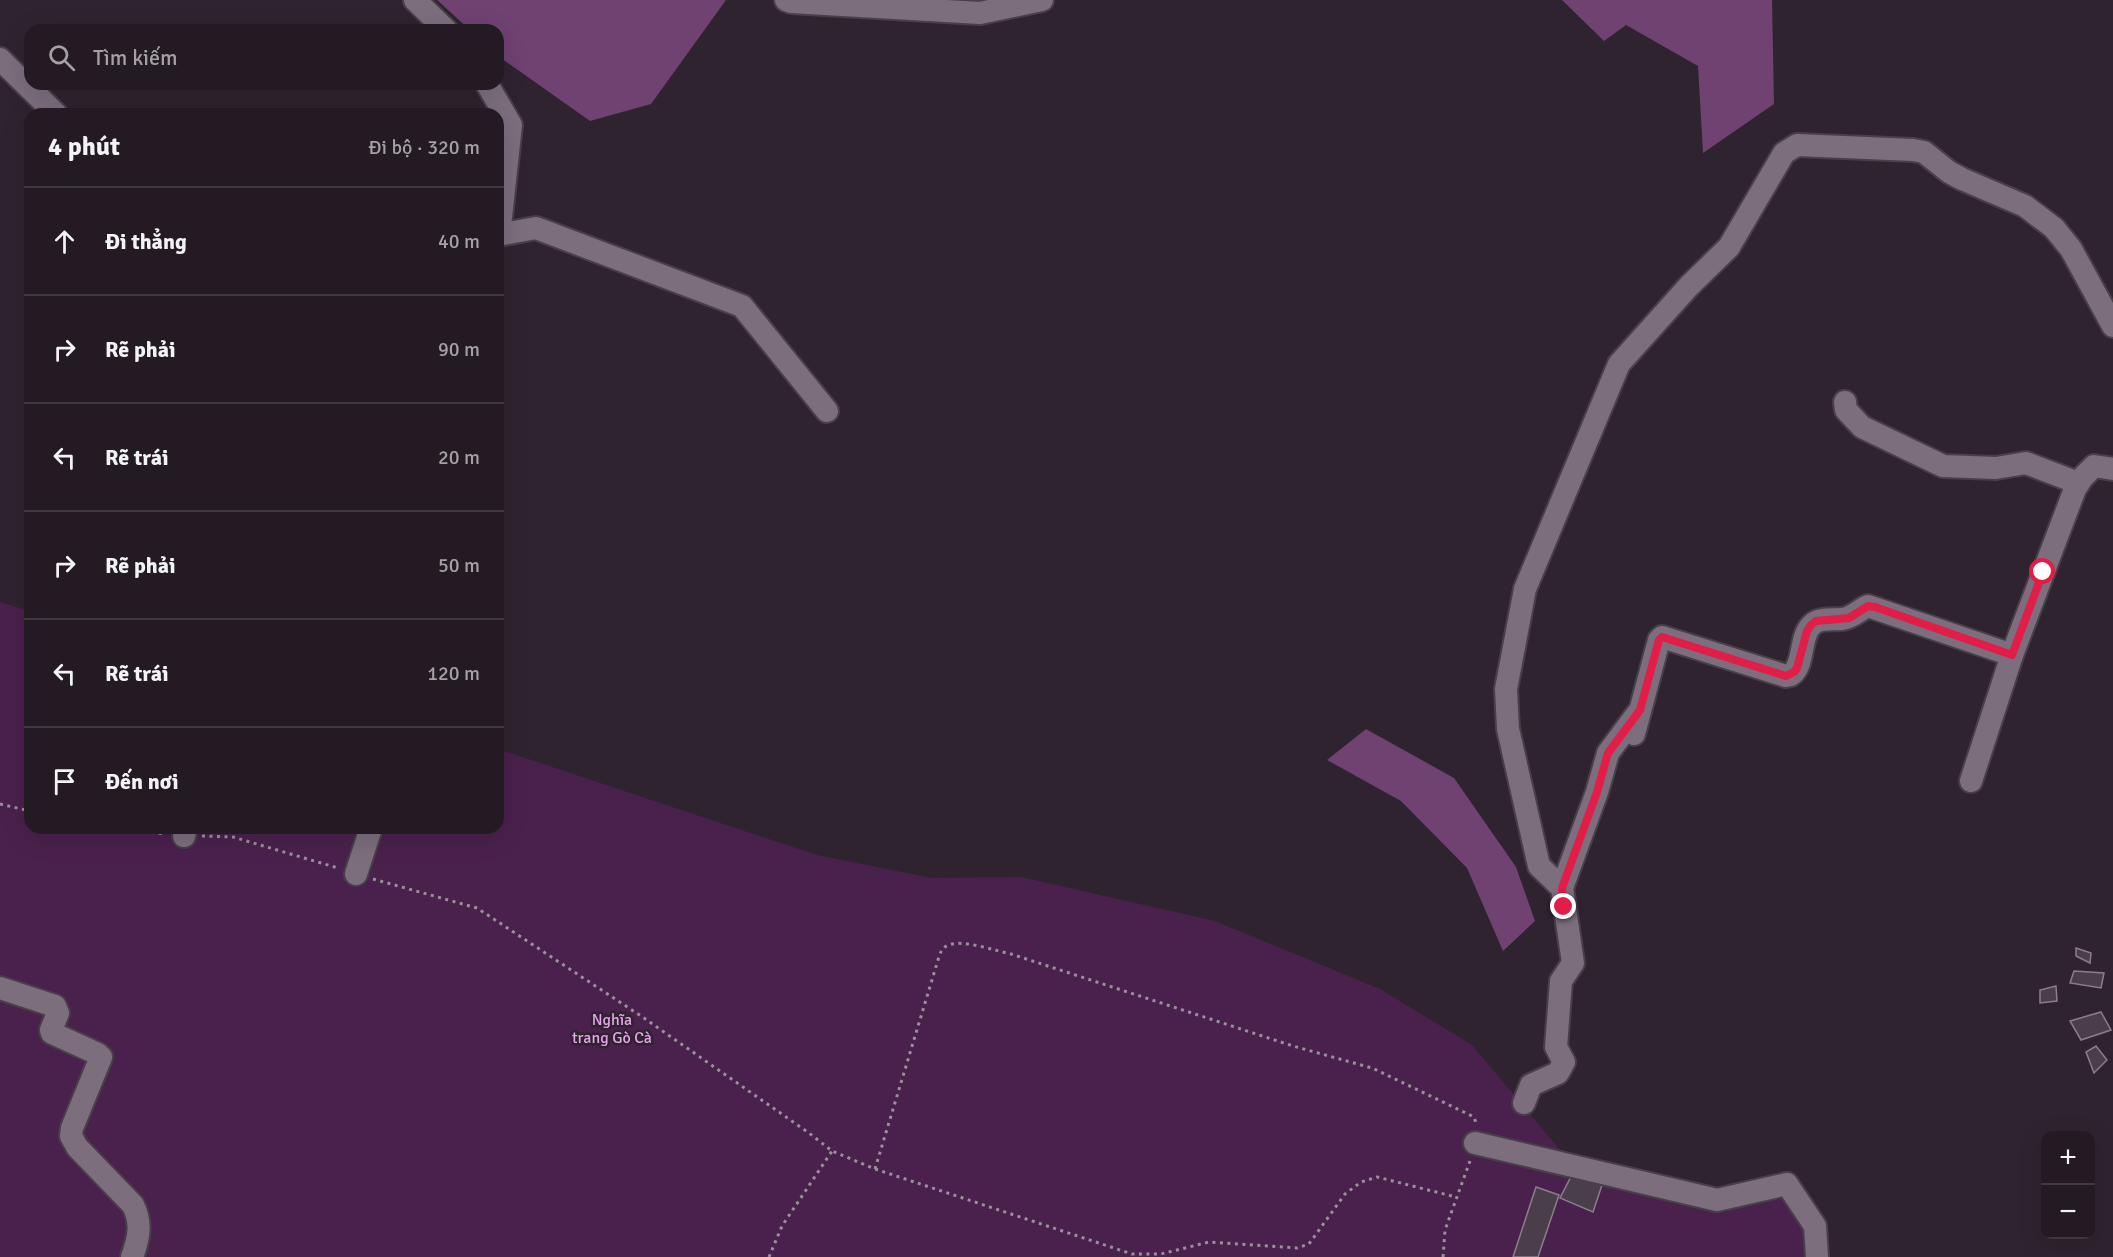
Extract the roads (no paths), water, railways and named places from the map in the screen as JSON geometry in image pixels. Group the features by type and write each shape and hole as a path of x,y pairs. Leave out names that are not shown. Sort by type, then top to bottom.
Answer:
{"street":[{"path":"415,0 440,24"},
{"path":"786,0 980,13 1042,0"},
{"path":"0,58 24,82"},
{"path":"32,90 50,108"},
{"path":"491,90 501,108"},
{"path":"504,113 511,125 504,189"},
{"path":"1562,888 1539,866 1508,729 1506,689 1525,590 1619,364 1663,314 1729,247 1784,153 1797,145 1924,152 1949,172 1962,179 1993,190 2025,206 2062,236 2113,326"},
{"path":"504,234 536,228 742,306 827,411"},
{"path":"1845,402 1846,410 1862,427 1943,466 1996,468 2026,463 2078,483"},
{"path":"1971,781 2012,655 2078,483 2094,466 2113,469"},
{"path":"1634,734 1659,640 1662,637 1786,676 1797,668 1807,631 1811,625 1816,621 1849,618 1868,606 2012,655"},
{"path":"1524,1103 1532,1085 1558,1073 1564,1062 1556,1047 1561,981 1573,963 1562,888 1597,792 1608,753 1640,710"},
{"path":"356,874 369,834"},
{"path":"0,988 55,1005 58,1013 51,1030 52,1033 98,1054 101,1058 72,1128 71,1136 77,1148 134,1205 138,1215 139,1229 138,1241 132,1257"},
{"path":"1475,1143 1717,1200 1787,1184 1815,1226 1817,1257"}],"park label":[{"name":"Nghĩa trang Gò Cà","path":"612,1028"}]}
